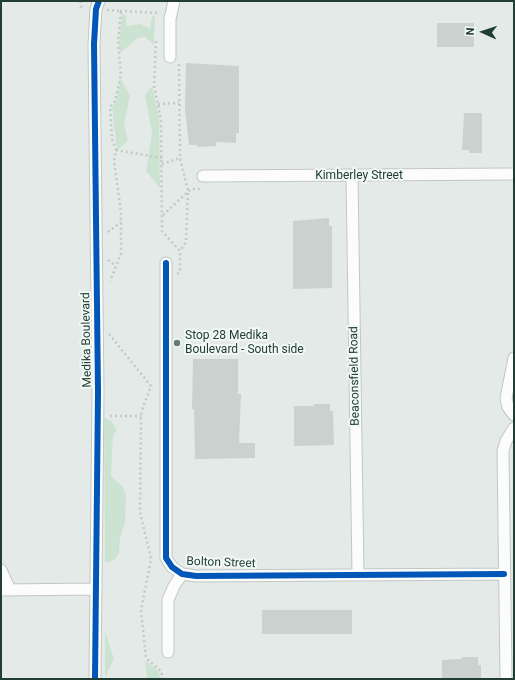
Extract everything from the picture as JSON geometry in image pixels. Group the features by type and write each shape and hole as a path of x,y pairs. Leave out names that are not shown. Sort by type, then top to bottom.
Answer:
{"street":[{"name":"Medika Boulevard","path":"95,679 98,392 94,44 96,9 99,1"},
{"path":"174,1 170,19 175,57"},
{"name":"Kimberley Street","path":"204,176 514,174"},
{"name":"Beaconsfield Road","path":"352,176 358,575"},
{"name":"Bolton Street","path":"166,263 166,558 172,567 182,574 196,576 504,574"},
{"path":"514,358 506,398 508,407 514,416"},
{"path":"506,679 503,451 506,441 514,428"},
{"path":"1,570 5,590 96,589"},
{"path":"168,652 168,600 174,586 182,574"}],"path":[{"path":"108,285 121,254 121,222 114,161 116,150 112,138 110,107 115,101 121,75 118,41 119,12 158,13 158,20"},
{"path":"157,35 154,86 161,120 162,231 180,251"},
{"path":"175,57 179,103 180,158 188,191 186,242 180,251 180,272"},
{"path":"158,104 179,103"},
{"path":"116,150 162,158"},
{"path":"162,164 180,158"},
{"path":"162,216 191,189 206,188"},
{"path":"107,240 107,233 121,222"},
{"path":"107,253 107,260 116,266"},
{"path":"108,332 151,386 141,416 140,512 151,558 142,610 146,658 161,671 163,679"},
{"path":"110,416 141,416"}],"green space":[{"path":"122,14 126,15 126,26 140,24 150,28 152,16 155,17 154,45 145,37 138,38 120,53 119,42"},
{"path":"121,79 130,96 124,124 128,141 117,150 112,107 116,101"},
{"path":"152,86 159,118 160,188 146,171 152,133 145,95"},
{"path":"104,417 111,421 117,430 113,436 111,476 122,486 126,495 125,522 120,538 119,553 114,560 105,563"},
{"path":"105,631 114,659 105,677"},
{"path":"145,660 158,671 161,679 147,679"}],"building":[{"path":"437,23 474,23 474,47 437,47"},
{"path":"186,63 239,66 239,133 236,133 236,143 216,142 216,146 197,147 197,145 189,145 185,109"},
{"path":"464,113 482,113 482,153 469,153 469,150 462,150"},
{"path":"329,218 329,226 332,226 332,288 293,289 293,221"},
{"path":"193,359 238,359 238,394 241,394 239,443 255,443 255,458 195,459 194,409 192,409"},
{"path":"314,404 330,404 330,411 333,411 334,445 294,446 294,406 314,406"},
{"path":"262,610 352,610 352,634 262,634"},
{"path":"462,657 478,657 478,665 481,665 481,678 442,678 442,660 462,659"}],"cycle path":[{"path":"95,679 98,392 94,44 96,9 99,1"},
{"path":"166,263 166,558 172,567 182,574 196,576 504,574"}],"place":[{"name":"Stop 28 Medika Boulevard - South side","path":"177,343"}]}
